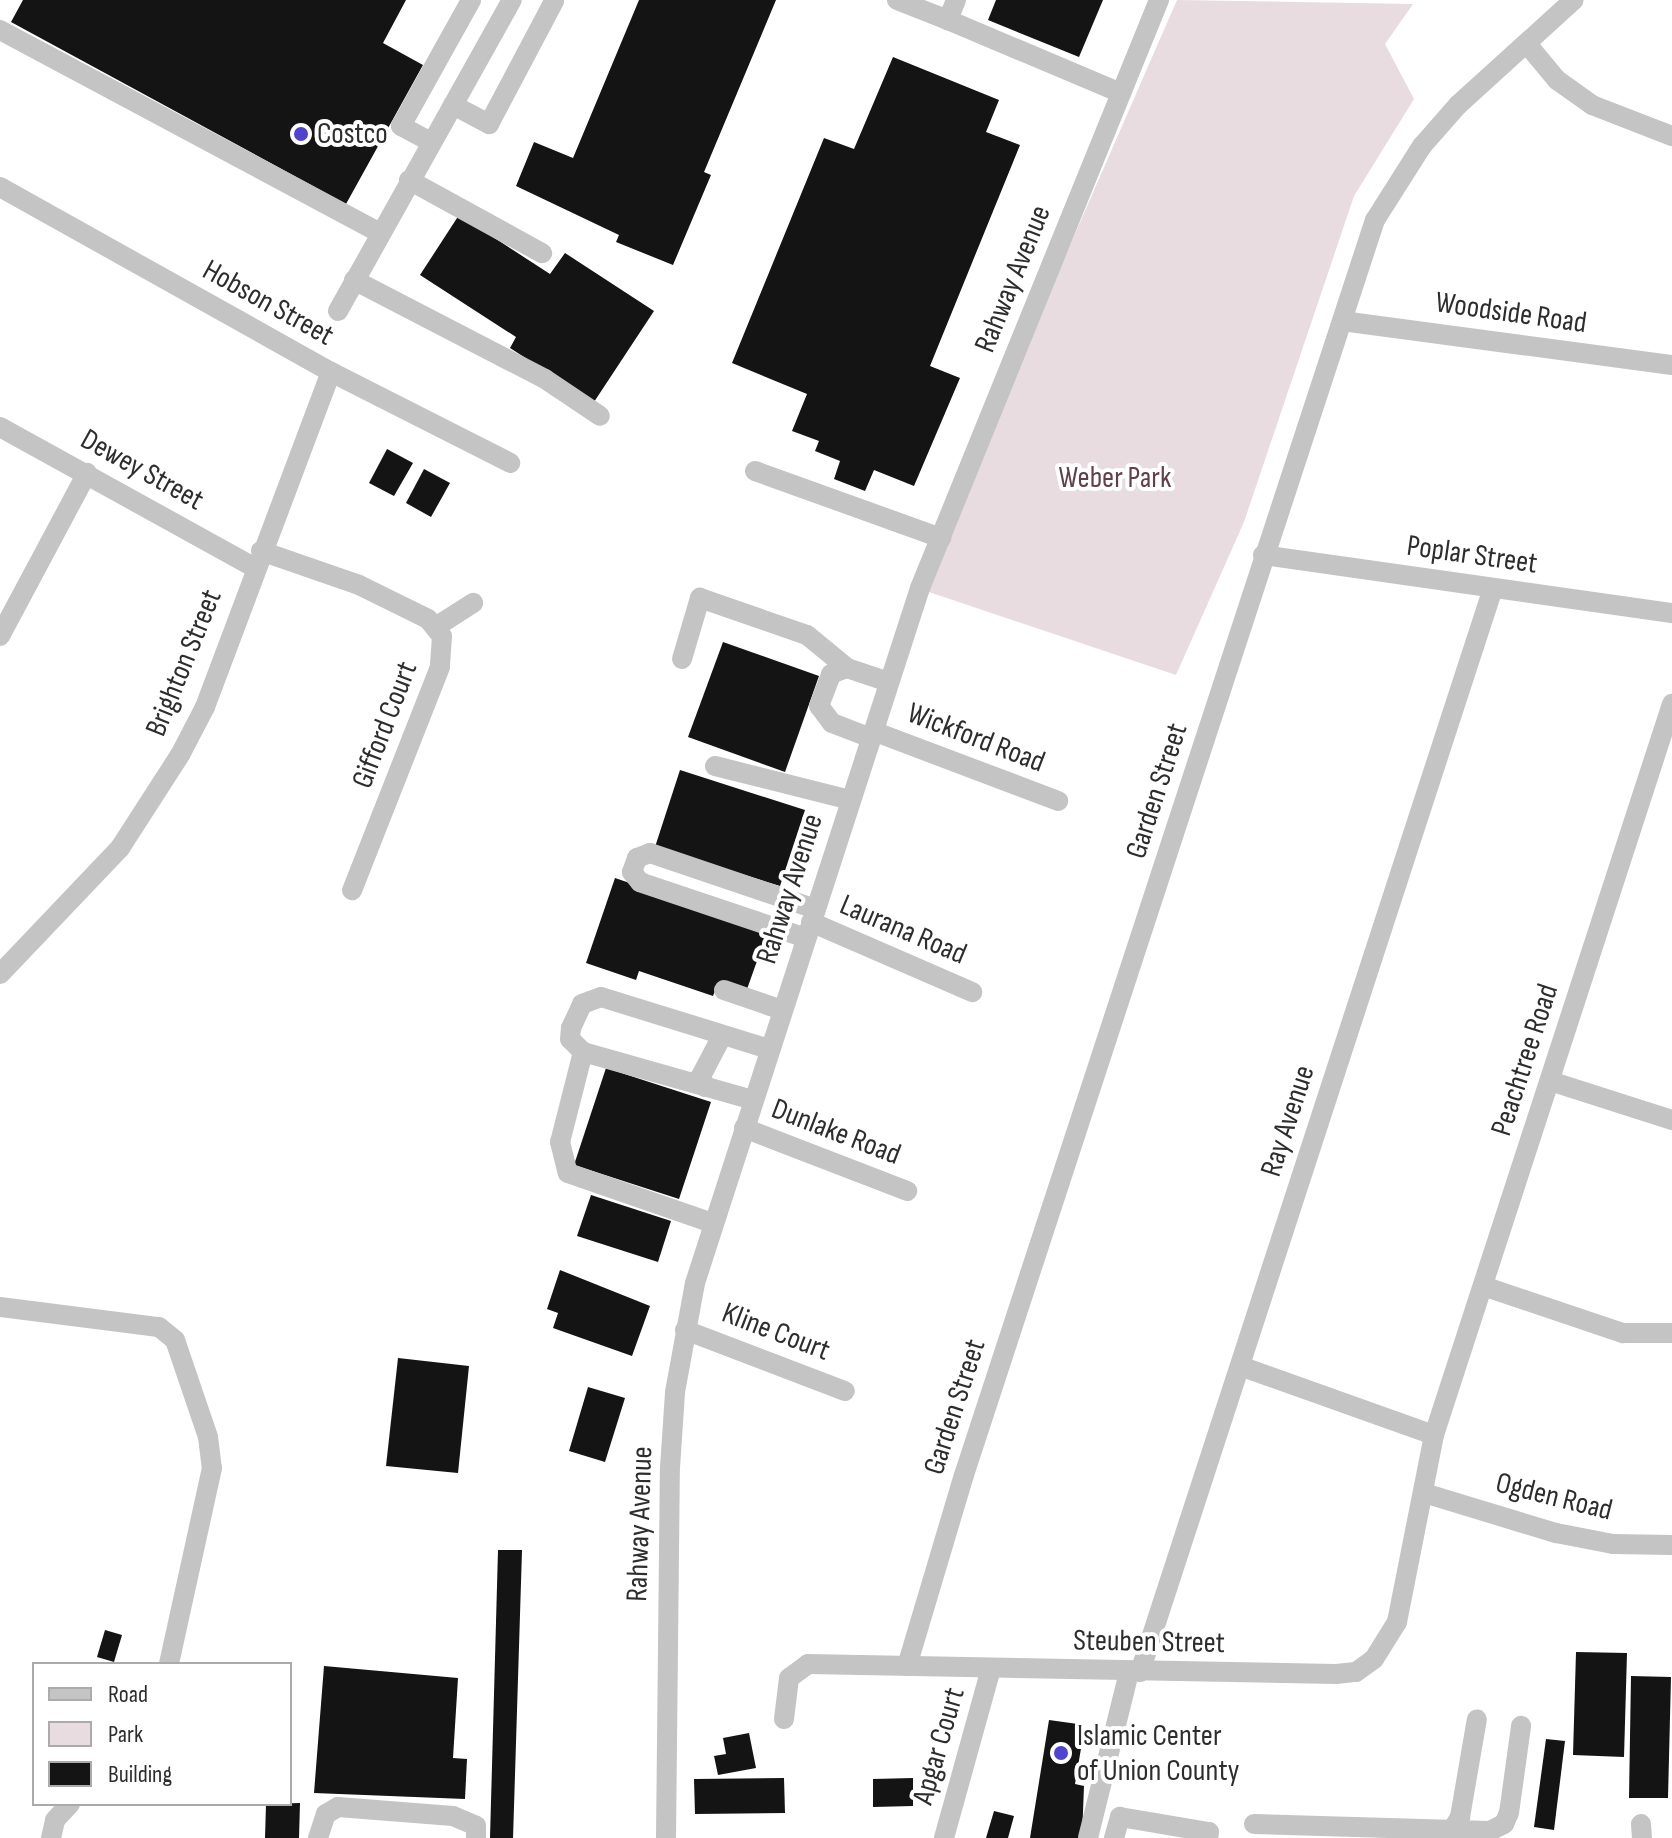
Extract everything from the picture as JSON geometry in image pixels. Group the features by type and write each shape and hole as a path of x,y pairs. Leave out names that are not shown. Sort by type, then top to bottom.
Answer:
{"street":[{"path":"431,142 401,126 471,0"},
{"path":"338,311 379,232 512,0"},
{"path":"453,105 489,124 554,0"},
{"path":"897,0 1121,93"},
{"path":"948,20 956,0"},
{"name":"Rahway Avenue","path":"666,1838 670,1468 685,1330 712,1223 889,682 941,538 1159,0"},
{"name":"Garden Street","path":"907,1666 964,1475 1342,321 1361,254 1394,185 1458,105 1574,0"},
{"path":"0,30 379,232"},
{"path":"1527,44 1557,80 1592,105 1672,136"},
{"path":"409,180 542,253"},
{"name":"Hobson Street","path":"0,187 331,372 510,463"},
{"path":"354,280 545,379 600,416"},
{"name":"Woodside Road","path":"1342,321 1672,365"},
{"name":"Brighton Street","path":"0,974 120,848 153,804 205,707 258,559 331,372"},
{"name":"Dewey Street","path":"0,427 258,559"},
{"path":"755,471 941,538"},
{"path":"0,636 87,473"},
{"name":"Poplar Street","path":"1263,555 1672,613"},
{"name":"Gifford Court","path":"258,559 359,585 437,626 444,657 352,890"},
{"name":"Ray Avenue","path":"1088,1838 1134,1672 1240,1366 1493,588"},
{"path":"682,659 700,598 807,635 839,671 889,682"},
{"path":"437,626 473,603"},
{"name":"Wickford Road","path":"839,671 819,706 832,723 872,734 1058,801"},
{"name":"Peachtree Road","path":"1424,1493 1434,1435 1672,704"},
{"path":"715,766 850,800"},
{"path":"650,853 810,923 640,882 632,872 637,858 650,853"},
{"name":"Laurana Road","path":"810,923 972,992"},
{"path":"724,990 782,1010"},
{"path":"753,1100 583,1052 570,1039 571,1028 582,1004 597,997 769,1049"},
{"path":"705,1087 701,1076 714,1042 722,1036"},
{"path":"583,1052 560,1142 568,1173 712,1223"},
{"path":"1550,1081 1672,1120"},
{"name":"Dunlake Road","path":"744,1128 907,1191"},
{"path":"1483,1286 1623,1333 1672,1333"},
{"path":"0,1307 159,1327 175,1340 208,1437 212,1468 169,1662"},
{"name":"Kline Court","path":"685,1330 845,1391"},
{"path":"1240,1366 1434,1435"},
{"name":"Steuben Street","path":"784,1719 789,1678 808,1664 1134,1672 1356,1672 1386,1645 1397,1622 1424,1493"},
{"name":"Ogden Road","path":"1424,1493 1556,1533 1613,1544 1672,1545"},
{"name":"Apgar Court","path":"944,1838 991,1669"},
{"path":"1449,1834 1460,1817 1477,1719"},
{"path":"1254,1824 1329,1832 1449,1834 1490,1831 1504,1824 1521,1726"},
{"path":"51,1838 55,1820 68,1806"},
{"path":"318,1838 326,1814 338,1807 453,1816 476,1826 476,1838"},
{"path":"1114,1838 1120,1817 1209,1832 1208,1838"}],"green space":[{"name":"Weber Park","path":"1177,0 1413,4 1385,44 1414,99 1354,196 1244,522 1176,675 920,589"}],"building":[{"name":"Costco","path":"23,0 406,0 383,43 423,65 346,204 11,22"},
{"path":"639,0 776,0 704,172 711,175 673,265 616,242 619,235 516,186 534,142 573,158"},
{"path":"996,0 1103,0 1079,57 988,20"},
{"path":"893,57 999,100 986,132 1020,145 930,366 960,378 914,486 874,470 865,491 834,479 840,461 815,451 819,441 792,431 807,394 732,363 824,138 854,149"},
{"path":"459,215 550,274 565,253 654,311 594,402 510,348 516,337 420,275"},
{"path":"387,449 413,463 394,496 369,483"},
{"path":"424,469 450,483 431,517 406,503"},
{"path":"723,642 819,676 785,772 688,737"},
{"path":"680,770 805,810 780,886 655,847"},
{"path":"615,878 768,930 746,992 718,983 713,996 639,971 636,980 586,963"},
{"path":"606,1068 711,1102 679,1199 574,1165"},
{"path":"591,1195 671,1221 658,1262 577,1236"},
{"path":"560,1270 650,1306 632,1356 553,1328 558,1313 547,1309"},
{"path":"398,1358 469,1366 458,1473 386,1466"},
{"path":"588,1387 625,1398 605,1462 569,1451"},
{"path":"498,1550 522,1550 513,1838 490,1838"},
{"path":"105,1630 122,1635 114,1662 97,1657"},
{"path":"1576,1652 1627,1653 1624,1757 1573,1755"},
{"path":"324,1666 458,1678 453,1758 467,1759 465,1799 314,1793"},
{"path":"1631,1676 1671,1677 1668,1798 1629,1798"},
{"name":"Islamic Center of Union County","path":"1049,1720 1085,1725 1075,1784 1084,1786 1082,1838 1030,1838"},
{"path":"749,1733 756,1768 718,1775 714,1756 726,1754 723,1738"},
{"path":"1546,1739 1565,1741 1554,1830 1534,1827"},
{"path":"784,1778 785,1813 695,1814 694,1779"},
{"path":"913,1778 913,1806 873,1807 873,1779"},
{"path":"292,1803 300,1803 299,1838 265,1838 266,1806 292,1806"},
{"path":"994,1811 1014,1816 1008,1838 986,1838"}],"place":[{"name":"Costco","path":"301,134"},
{"name":"Islamic Center of Union County","path":"1061,1753"}]}
